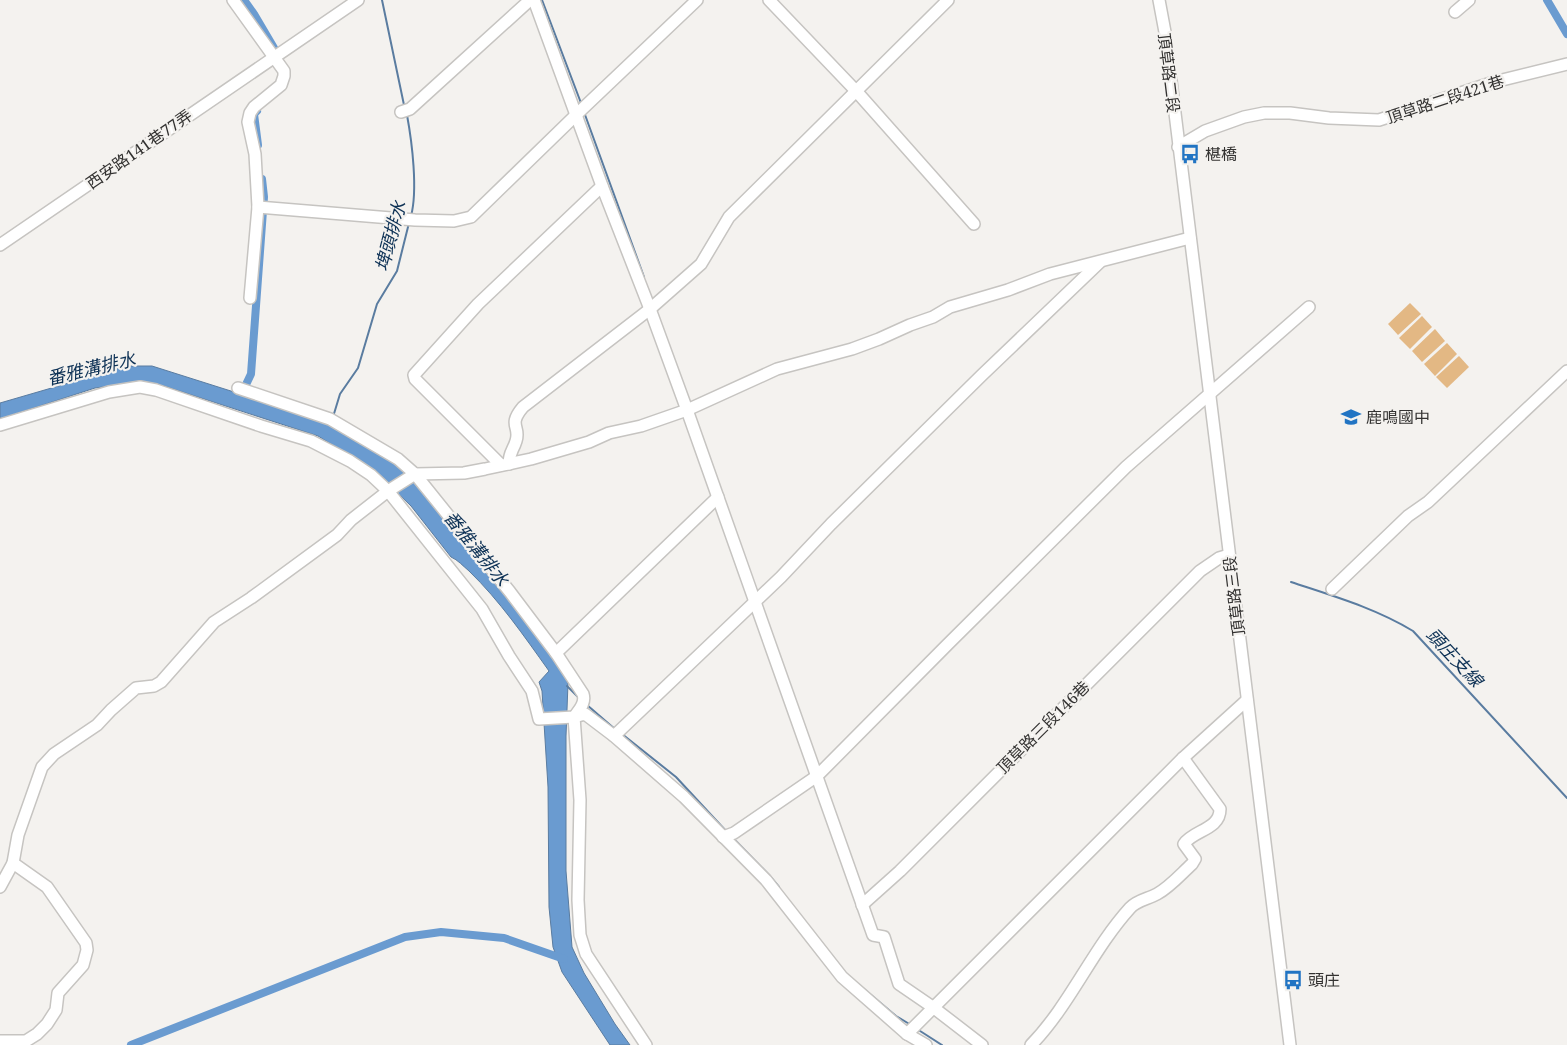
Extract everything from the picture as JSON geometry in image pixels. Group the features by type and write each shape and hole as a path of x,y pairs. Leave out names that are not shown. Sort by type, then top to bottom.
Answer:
{"street":[{"path":"233,0 284,71 281,85 254,107 248,122 255,154 262,208 250,298"},
{"name":"西安路141巷77弄","path":"2,244 358,0"},
{"path":"405,111 530,0"},
{"path":"534,0 687,410 873,935 884,937 899,984 982,1045"},
{"path":"262,208 454,221 471,217 698,0"},
{"path":"770,0 857,92 974,224"},
{"path":"505,464 516,441 514,422 523,407 650,309 701,264 729,218 948,0"},
{"name":"頂草路二段","path":"1159,0 1165,32 1178,147"},
{"path":"1455,12 1469,0"},
{"name":"頂草路二段421巷","path":"1178,147 1205,131 1244,117 1264,113 1290,113 1329,118 1378,120 1494,82 1567,64"},
{"name":"頂草路三段","path":"1178,147 1290,1045"},
{"path":"505,464 415,379 414,375 478,304 602,186"},
{"path":"0,887 13,863 18,835 42,767 54,754 97,725 136,688 154,686 161,682 214,622 251,598 337,534 351,520 388,491 415,474 464,473 531,459 589,442 687,410 777,369 852,350 933,317 950,307 1008,290 1050,274 1190,238"},
{"path":"618,733 1101,261"},
{"path":"728,835 818,776 1105,488 1309,307"},
{"path":"1332,588 1408,516 1428,502 1567,371"},
{"path":"0,425 109,392 140,387 156,390 311,441 350,461 371,475 388,491 482,608 509,656 532,691 539,719 574,717 585,714 618,733 684,797 728,835 842,977 907,1034 926,1045"},
{"path":"238,388 330,419 398,459 415,474 510,592 584,694 583,702 574,717 580,800 578,900 580,935 586,954 646,1045"},
{"path":"556,653 718,498"},
{"name":"頂草路三段146巷","path":"862,905 900,871 1200,571 1219,558 1229,555"},
{"path":"907,1034 1183,758 1247,700"},
{"path":"1031,1045 1051,1023 1082,974 1125,913 1134,904 1157,894 1192,864 1195,859 1184,844 1187,839 1205,830 1218,820 1220,809 1183,758"},
{"path":"0,1042 26,1041 37,1034 56,1010 58,993 83,965 86,950 86,943 48,886 13,863"}],"shaded area":[{"path":"1410,303 1421,314 1398,335 1388,324"},
{"path":"1422,316 1432,327 1410,349 1399,338"},
{"path":"1435,329 1445,341 1422,362 1412,351"},
{"path":"1447,343 1457,354 1435,376 1424,364"},
{"path":"1459,356 1469,367 1447,388 1436,377"}],"water":[{"path":"127,366 152,366 275,405 337,428 388,458 425,493 515,606 555,660 568,683 566,871 572,947 584,973 630,1045 610,1045 562,972 553,947 549,907 548,787 542,691 539,682 549,671 521,632 480,582 451,557 411,506 375,471 318,436 164,386 135,383 95,388 0,419 0,403"}],"waterway":[{"path":"244,0 277,53"},
{"name":"埤頭排水","path":"382,0 404,105"},
{"path":"542,0 581,103"},
{"path":"1547,0 1567,34"},
{"path":"257,111 254,114 258,145"},
{"path":"584,112 644,277"},
{"name":"埤頭排水","path":"407,115 414,180 411,216"},
{"path":"242,393 251,374 264,197 262,179"},
{"name":"埤頭排水","path":"333,417 340,394 358,368 377,304 397,271 409,223"},
{"name":"頭庄支線","path":"1291,582 1369,609 1413,631 1567,798"},
{"path":"567,686 578,697"},
{"path":"587,705 616,730"},
{"path":"622,734 676,777 726,831"},
{"path":"733,838 779,887"},
{"path":"131,1045 405,937 441,932 504,938 564,959"},
{"path":"852,979 896,1016 911,1025"},
{"path":"917,1029 942,1045"}],"place":[{"name":"椹橋","path":"1190,154"},
{"name":"鹿鳴國中","path":"1351,417"},
{"name":"頭庄","path":"1293,980"}],"water label":[{"name":"番雅溝排水","path":"91,368"},
{"name":"番雅溝排水","path":"477,548"}]}
